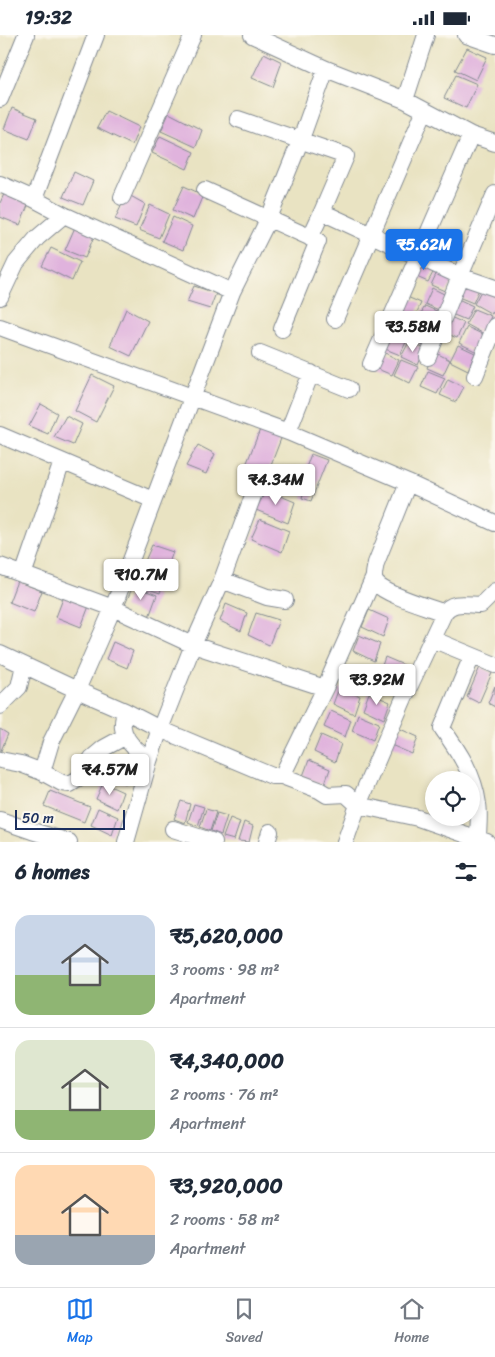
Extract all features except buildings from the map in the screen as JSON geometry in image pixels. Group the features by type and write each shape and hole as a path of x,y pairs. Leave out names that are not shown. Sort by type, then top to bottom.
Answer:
{"street":[{"path":"0,99 26,35"},
{"path":"34,199 96,35"},
{"path":"122,197 193,35"},
{"path":"405,100 426,35"},
{"path":"466,35 494,41"},
{"path":"255,36 326,69 405,100 424,112 471,135 495,143"},
{"path":"42,772 51,742 77,690 112,608 232,292 269,217 301,139 326,69"},
{"path":"335,319 424,112"},
{"path":"238,119 346,156 310,238"},
{"path":"371,364 471,135"},
{"path":"0,184 232,292"},
{"path":"205,191 269,217 318,241 282,329"},
{"path":"428,357 495,194"},
{"path":"322,212 460,276 495,288"},
{"path":"0,297 16,263 37,238 64,215"},
{"path":"475,376 495,326"},
{"path":"0,327 288,432 408,483 495,523"},
{"path":"260,353 349,389"},
{"path":"288,432 311,373"},
{"path":"0,435 153,500"},
{"path":"23,575 62,462"},
{"path":"282,776 325,688 374,577 376,563 408,483"},
{"path":"126,842 148,761 193,645 222,580 254,493"},
{"path":"0,566 112,608 193,645 325,688"},
{"path":"374,577 375,582 386,591 444,613"},
{"path":"222,580 268,597 285,600"},
{"path":"346,842 358,805 404,698 444,613 448,607 457,603 481,605 495,591"},
{"path":"432,639 495,665"},
{"path":"0,655 125,711 160,729 272,776 282,776 327,795 346,795 358,805 418,818 483,841 471,773 442,728 472,656"},
{"path":"0,706 19,687 24,665"},
{"path":"125,711 123,728 126,736 133,747 148,761"},
{"path":"0,760 21,764 42,772 62,783 70,784 78,779 92,758 104,747 126,736"},
{"path":"0,820 69,842"},
{"path":"173,829 214,842"}]}
